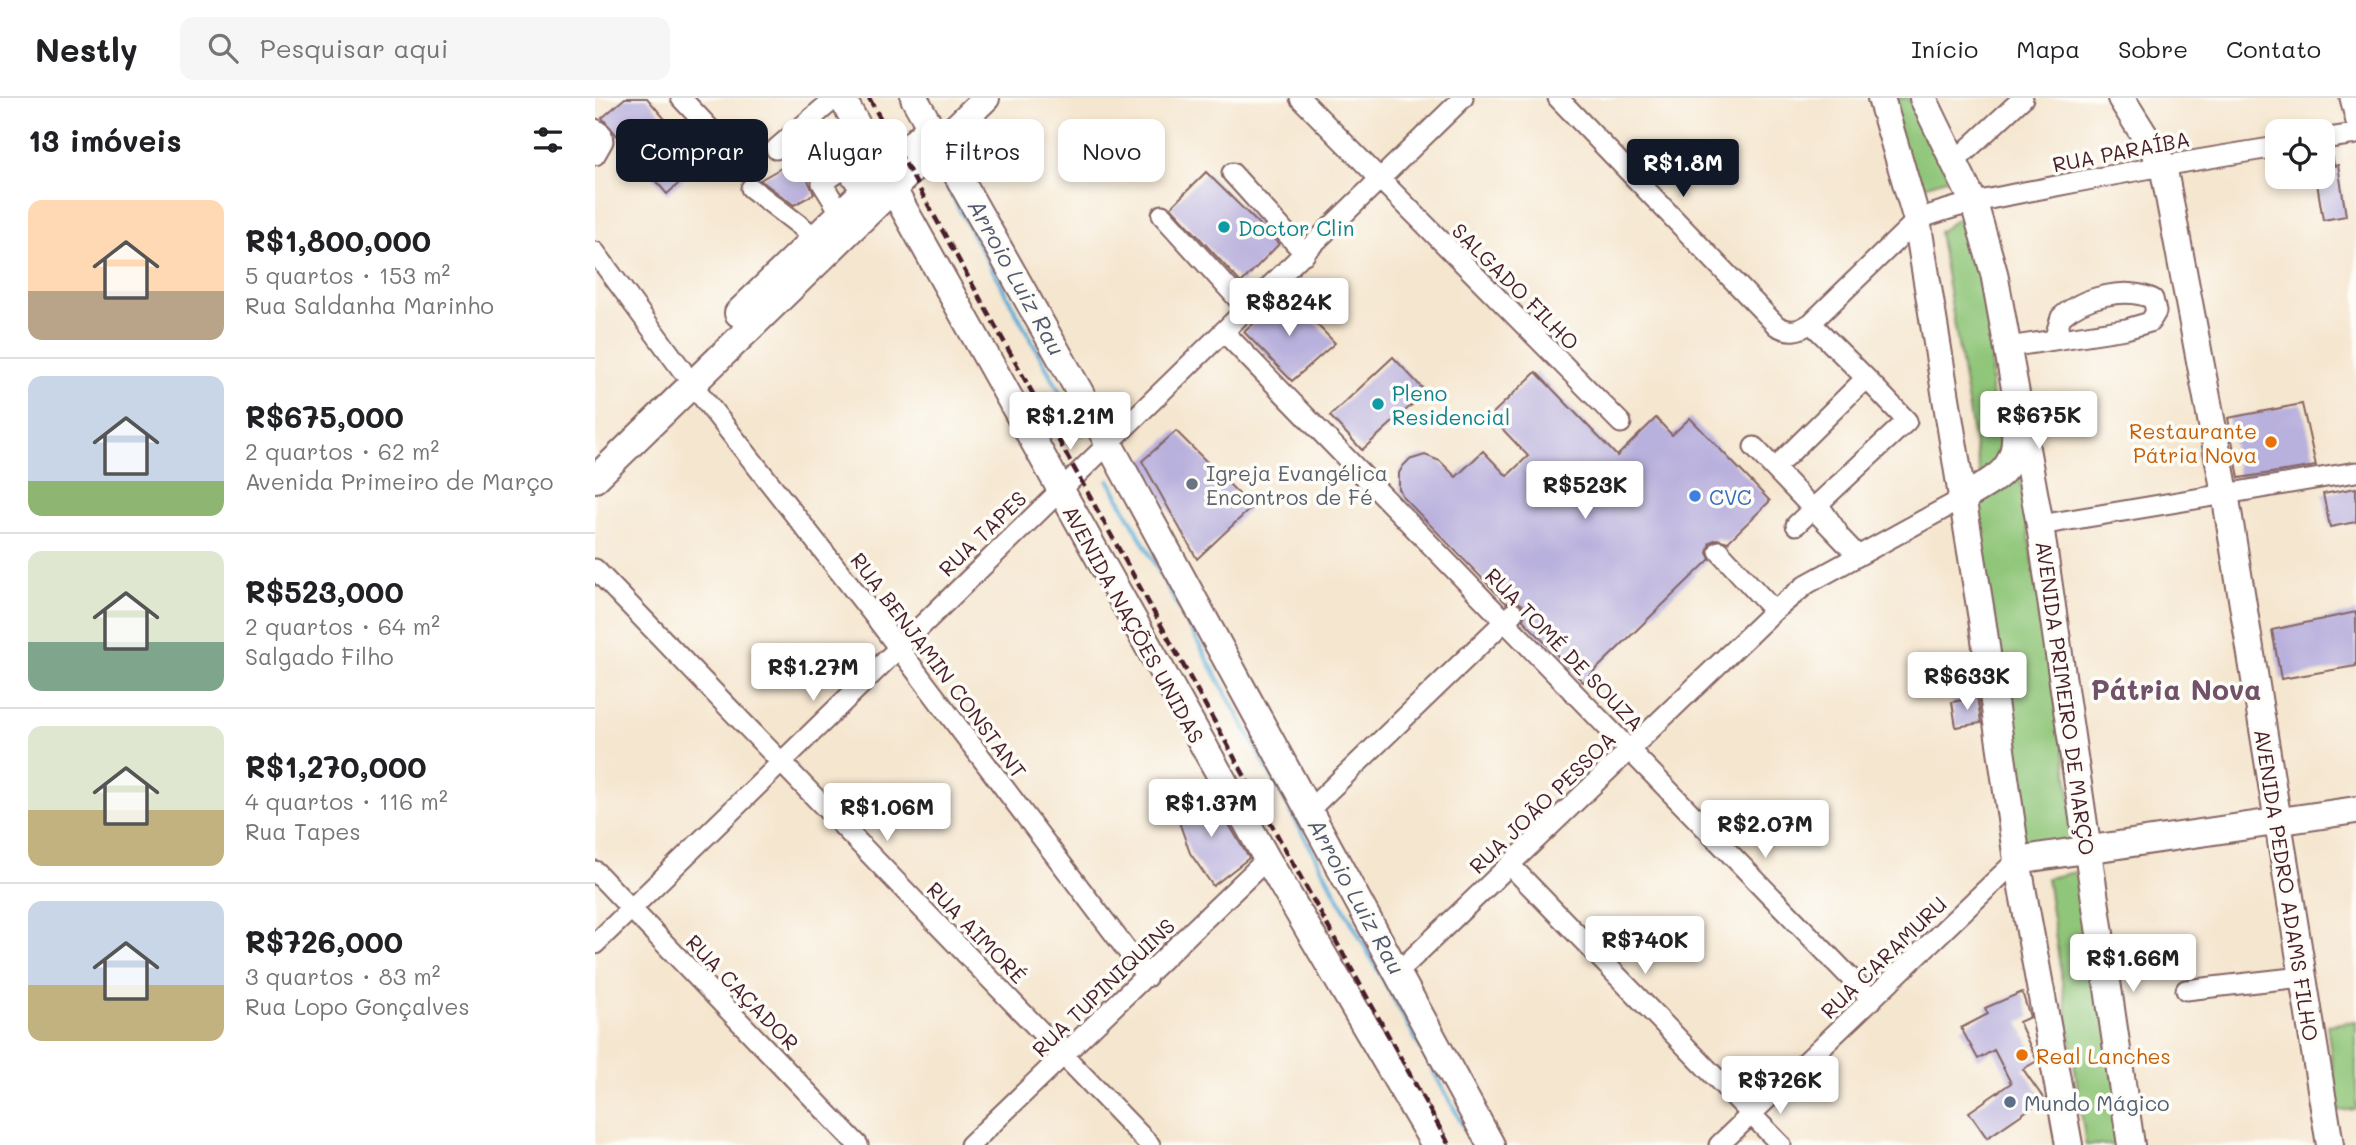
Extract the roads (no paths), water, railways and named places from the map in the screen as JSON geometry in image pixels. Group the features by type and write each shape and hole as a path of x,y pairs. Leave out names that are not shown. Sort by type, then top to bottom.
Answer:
{"main road":[{"name":"AVENIDA NAÇÕES UNIDAS","path":"842,98 853,119"},
{"path":"914,98 925,119"},
{"path":"946,119 960,98"},
{"path":"957,119 986,98"},
{"path":"1881,98 1917,220 1982,619 2017,860 2069,1145"},
{"name":"AVENIDA PRIMEIRO DE MARÇO","path":"1923,98 1974,203 1994,272 2040,525 2131,1145"},
{"name":"AVENIDA PEDRO ADAMS FILHO","path":"2121,98 2163,165 2225,493 2276,823 2330,1145"},
{"path":"907,161 921,148"},
{"path":"595,479 815,237 862,192 884,182"},
{"path":"595,454 687,377 885,182"},
{"name":"AVENIDA NAÇÕES UNIDAS","path":"887,182 1267,859 1434,1145"},
{"path":"960,182 1109,444 1491,1145"},
{"path":"1961,500 2002,473 2015,454 2008,350"},
{"path":"2017,860 2356,810"}],"street":[{"path":"681,98 701,119"},
{"path":"812,119 835,98"},
{"name":"SALGADO FILHO","path":"1300,98 1380,182 1621,423"},
{"name":"RUA TAPES","path":"595,943 1059,490 1380,182 1463,98"},
{"path":"1558,98 1769,319 1784,330 1800,330 1811,323 1917,220"},
{"path":"1954,162 2023,98"},
{"path":"2350,98 2356,122"},
{"path":"595,129 601,134 603,141 595,155"},
{"path":"2335,137 2356,134"},
{"path":"775,149 782,143"},
{"name":"RUA PARAÍBA","path":"1917,220 1974,203 2163,165 2265,148"},
{"path":"1232,173 1305,254"},
{"path":"824,182 841,212"},
{"path":"855,182 862,192"},
{"path":"751,188 815,237"},
{"path":"1162,215 1248,310"},
{"name":"RUA BENJAMIN CONSTANT","path":"595,252 687,377 898,648 1147,976"},
{"path":"2008,350 2126,329 2150,322 2156,312 2153,299 2140,293 2086,300 2061,317 2054,340"},
{"path":"1796,525 1907,421 1811,323"},
{"name":"RUA TOMÉ DE SOUZA","path":"1224,332 1509,616 1630,748 1872,1000"},
{"path":"1784,459 1860,372"},
{"path":"1755,447 1816,506 1858,556"},
{"path":"2040,525 2356,472"},
{"name":"RUA JOÃO PESSOA","path":"1397,973 1774,611 1807,584 1961,500"},
{"path":"1719,551 1774,611"},
{"name":"RUA AIMORÉ","path":"595,569 1150,1145"},
{"path":"1308,811 1509,616"},
{"name":"RUA TUPINIQUINS","path":"970,1145 1267,859"},
{"name":"RUA CARAMURU","path":"1720,1145 2017,860"},
{"path":"1510,865 1781,1145"},
{"name":"RUA CAÇADOR","path":"595,871 858,1145"},
{"path":"2186,990 2302,977"}],"waterway":[{"name":"Arroio Luiz Rau","path":"944,182 1083,434"},
{"name":"Arroio Luiz Rau","path":"1109,480 1474,1145"}],"railway":[{"path":"869,98 1449,1145"}],"place":[{"name":"Doctor Clin","path":"1224,227"},
{"name":"Pleno Residencial","path":"1378,404"},
{"name":"Restaurante Pátria Nova","path":"2271,442"},
{"name":"Igreja Evangélica Encontros de Fé","path":"1192,484"},
{"name":"CVC","path":"1695,496"},
{"name":"Real Lanches","path":"2022,1055"},
{"name":"Mundo Mágico","path":"2010,1102"}],"district":[{"name":"Pátria Nova","path":"2176,689"}]}
